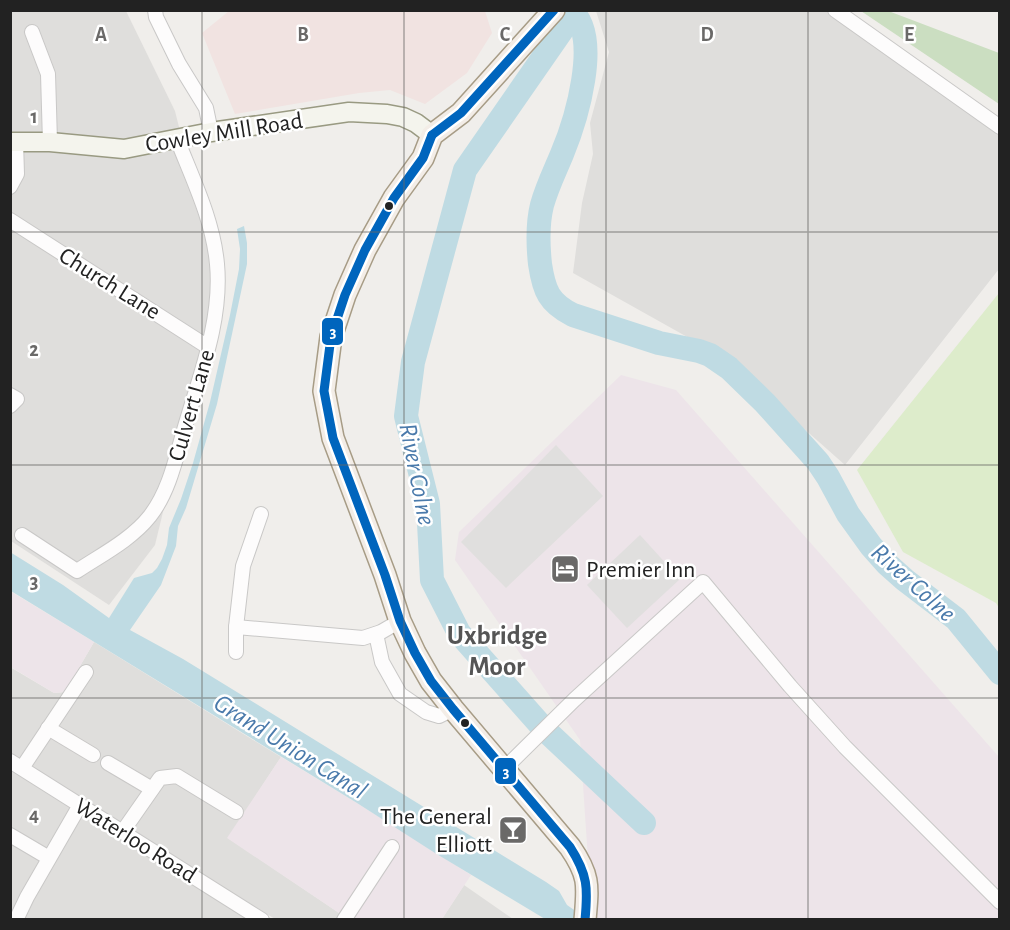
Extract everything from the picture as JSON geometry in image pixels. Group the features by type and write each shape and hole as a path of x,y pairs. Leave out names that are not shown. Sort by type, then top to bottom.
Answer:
{"main road":[{"path":"554,10 461,113 432,135 423,158 377,226 345,295 331,337 324,391 333,438 400,621 414,653 431,681 453,709 570,847 581,864 587,880 586,911"}],"street":[{"path":"155,10 156,17 179,64 206,108 211,132"},
{"path":"835,10 999,127"},
{"path":"32,32 48,74 50,142"},
{"name":"Cowley Mill Road","path":"13,142 50,142 124,148 211,132 349,112 403,117 432,135"},
{"name":"Culvert Lane","path":"22,535 77,571 129,536 148,518 162,498 208,347 218,295 217,263 209,221 177,139"},
{"path":"10,187 17,174 13,142"},
{"name":"Church Lane","path":"10,220 208,347"},
{"path":"10,395 16,399 10,406"},
{"path":"236,652 236,627 243,566 261,514"},
{"path":"504,769 703,582 790,686 999,902"},
{"path":"236,627 363,638 400,621"},
{"path":"376,634 382,662 400,694 426,712 439,716 453,709"},
{"path":"16,765 48,728 86,672"},
{"path":"48,728 93,755"},
{"path":"108,763 152,789"},
{"name":"Waterloo Road","path":"16,765 262,920"},
{"path":"123,831 160,778 177,776 236,812"},
{"path":"16,920 80,805"},
{"path":"10,835 49,858"},
{"path":"344,920 392,847"}],"shaded area":[{"path":"10,11 126,11 175,111 213,263 209,322 155,545 109,605 11,541"},
{"path":"229,11 485,11 492,33 467,73 425,104 390,90 235,114 202,33"},
{"path":"596,11 829,11 999,130 999,269 845,465 723,357 573,273 582,203 593,154 590,123 609,52"},
{"path":"621,375 676,390 999,757 999,919 592,919 580,740 455,560 459,532"},
{"path":"556,445 603,496 506,588 461,542"},
{"path":"640,535 680,579 627,628 587,585"},
{"path":"10,591 94,642 65,692 54,693 11,667"},
{"path":"94,642 281,757 228,838 348,919 275,919 11,756 10,667 54,693 65,692"},
{"path":"281,757 471,875 442,919 348,919 227,838"},
{"path":"10,767 253,919 11,919"},
{"path":"464,885 513,919 442,919"}],"green space":[{"path":"861,11 891,11 999,53 999,104"},
{"path":"999,293 999,608 996,603 903,552 857,470"}],"water":[{"name":"Grand Union Canal","path":"244,226 247,264 217,404 186,508 178,526 176,546 161,585 130,630 183,659 546,882 559,891 567,905 587,919 545,919 11,591 10,552 63,585 109,618 134,578 152,573 157,568 167,545 169,528 193,463 210,402 239,269 240,249 237,229"}],"waterway":[{"name":"River Colne","path":"570,10 580,22 585,58 583,80 573,122 540,212 538,235 540,264 543,282 549,295 558,306 573,315 659,343 699,351 710,355 729,368 765,403 818,462 848,514 871,546 905,580 956,619 1000,673"},
{"name":"River Colne","path":"573,10 574,13 465,170 413,362 406,416 428,504 432,580 459,633 544,729 644,823"}],"transit line":[{"name":"3","path":"432,135 461,113 554,10"},
{"name":"3","path":"432,135 423,158 394,198 365,250 345,295 331,337 324,391 333,438 400,621 415,653 431,681 453,709 570,847 585,882 585,920"}],"place":[{"name":"Premier Inn","path":"565,569"},
{"name":"The General Elliott","path":"513,830"}],"district":[{"name":"Uxbridge Moor","path":"497,650"}]}
